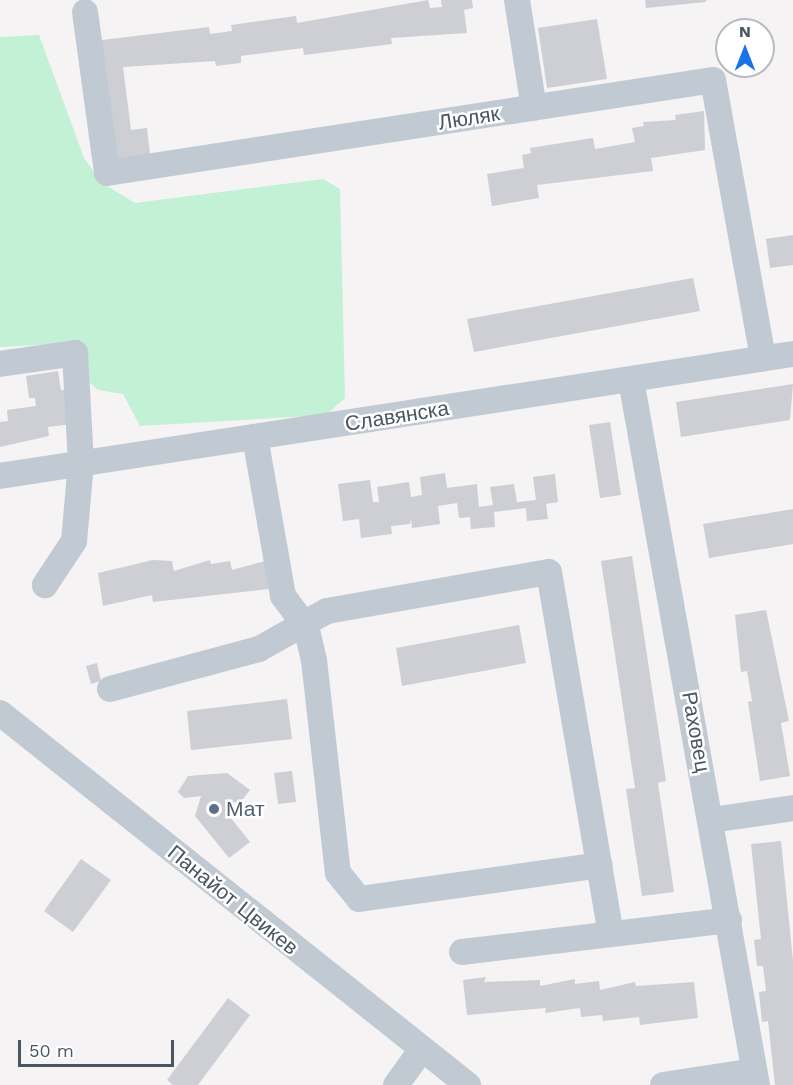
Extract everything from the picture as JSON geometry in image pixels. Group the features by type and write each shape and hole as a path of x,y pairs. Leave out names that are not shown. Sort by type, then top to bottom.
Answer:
{"street":[{"path":"517,0 534,108"},
{"name":"Люляк","path":"85,12 107,173 713,80 763,359"},
{"path":"0,364 75,353 81,463 74,541 45,585"},
{"name":"Славянска","path":"0,476 793,354"},
{"name":"Раховец","path":"631,380 712,820 756,1078"},
{"path":"255,438 283,596 306,626 314,660 338,873 359,899 600,865"},
{"path":"110,689 259,649 306,626 327,611 549,572 611,934"},
{"name":"Панайот Цвикев","path":"0,713 468,1085"},
{"path":"712,820 793,808"},
{"path":"462,952 729,920"},
{"path":"396,1085 422,1050"},
{"path":"663,1085 756,1078"}],"green space":[{"path":"39,35 84,158 102,183 135,203 323,179 340,189 345,398 326,415 140,426 123,394 98,390 88,381 81,343 0,347 0,37"}],"building":[{"path":"428,0 430,8 442,7 441,0 472,0 473,8 464,10 467,33 391,38 392,44 304,55 303,48 241,56 241,63 216,66 215,61 123,67 131,130 147,128 151,163 110,165 94,41 209,27 210,34 232,31 231,25 296,16 297,23"},
{"path":"645,0 706,0 706,2 646,8"},
{"path":"597,19 607,79 547,88 538,28"},
{"path":"704,111 705,150 651,158 653,171 537,185 539,198 492,206 487,174 524,168 522,155 531,153 530,148 593,138 595,149 635,142 632,128 644,126 643,122 676,120 675,115"},
{"path":"793,235 793,265 770,268 766,239"},
{"path":"693,278 700,311 474,352 467,319"},
{"path":"58,371 61,390 68,390 73,424 48,427 49,436 0,447 0,422 8,421 7,410 36,406 35,398 29,398 26,376"},
{"path":"793,384 790,420 681,437 676,402"},
{"path":"610,422 621,495 600,498 589,425"},
{"path":"445,473 447,488 477,484 479,507 493,505 490,487 514,484 517,502 536,500 533,477 555,474 558,502 546,504 548,519 527,521 526,508 494,512 495,527 471,529 470,517 459,518 457,503 438,506 440,524 412,528 411,519 410,524 391,526 392,534 361,538 359,519 343,521 338,484 370,480 373,502 379,502 377,487 409,482 411,497 422,495 420,477"},
{"path":"793,509 793,544 709,558 703,524"},
{"path":"632,556 666,781 658,783 674,892 642,896 626,789 635,788 601,561"},
{"path":"153,560 172,561 174,571 210,560 211,564 230,561 232,570 265,561 269,589 153,602 152,595 103,606 98,573"},
{"path":"766,610 789,721 781,723 790,776 760,781 748,702 752,701 747,671 741,672 735,615"},
{"path":"519,625 526,663 402,686 396,648"},
{"path":"97,663 101,681 91,684 86,666"},
{"path":"287,699 292,739 191,750 187,711"},
{"path":"292,771 296,802 278,804 274,773"},
{"name":"Мат","path":"227,773 250,790 240,803 234,802 230,817 250,842 229,858 195,816 201,796 184,798 178,792 188,776"},
{"path":"781,841 793,961 793,1085 775,1085 768,1021 762,1022 759,992 766,991 763,966 757,966 754,940 761,939 751,844"},
{"path":"81,859 111,880 73,932 44,911"},
{"path":"486,977 484,982 540,980 540,986 575,979 575,984 599,981 600,990 635,982 636,986 694,982 698,1018 640,1025 639,1017 603,1021 602,1015 581,1017 580,1008 545,1013 546,1008 467,1015 463,980"},
{"path":"228,998 250,1015 198,1085 173,1085 167,1080"}],"place":[{"name":"Мат","path":"214,809"}]}
